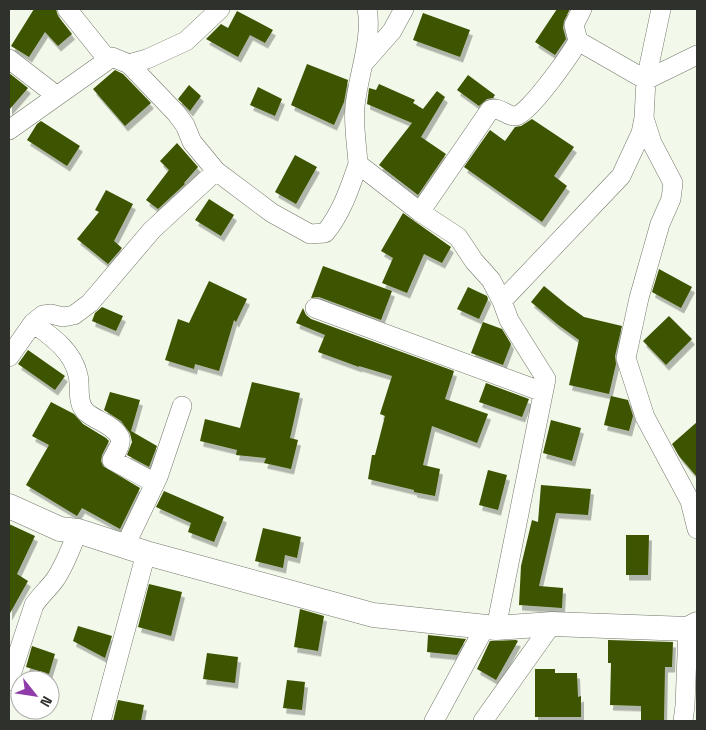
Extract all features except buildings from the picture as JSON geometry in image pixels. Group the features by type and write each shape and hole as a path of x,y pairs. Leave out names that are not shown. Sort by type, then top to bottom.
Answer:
{"street":[{"path":"67,9 108,60"},
{"path":"129,64 147,59 186,41 220,9"},
{"path":"9,130 112,58 129,64 176,113 185,125 192,142 216,171 272,212 310,234 325,232 332,224 350,189 358,164 355,107 369,17 367,9"},
{"path":"363,64 392,31 404,9"},
{"path":"582,9 574,25 578,40 646,80"},
{"path":"502,302 621,176 641,133 644,118 646,80 661,9"},
{"path":"420,212 486,114 494,108 514,116 526,110 565,61 578,40"},
{"path":"646,80 697,55"},
{"path":"9,59 57,96"},
{"path":"644,118 652,143 673,183 671,198 660,224 639,298 626,358 645,417 690,501 697,529"},
{"path":"358,164 420,212 458,237 474,261 491,280 509,320 546,379 490,627 434,721"},
{"path":"9,357 33,323 43,315 51,314 63,317 74,315 90,303 152,230 216,171"},
{"path":"315,308 543,392"},
{"path":"33,323 67,350 79,377 80,401 86,412 115,432 120,438 121,442 112,460 155,482"},
{"path":"102,721 135,549 155,482 167,454 182,406"},
{"path":"9,506 60,529 78,531 135,549 373,615 490,627 552,624 693,626 682,721"},
{"path":"9,681 34,606 39,597 54,581 63,566 78,531"},
{"path":"483,721 552,624"}]}
